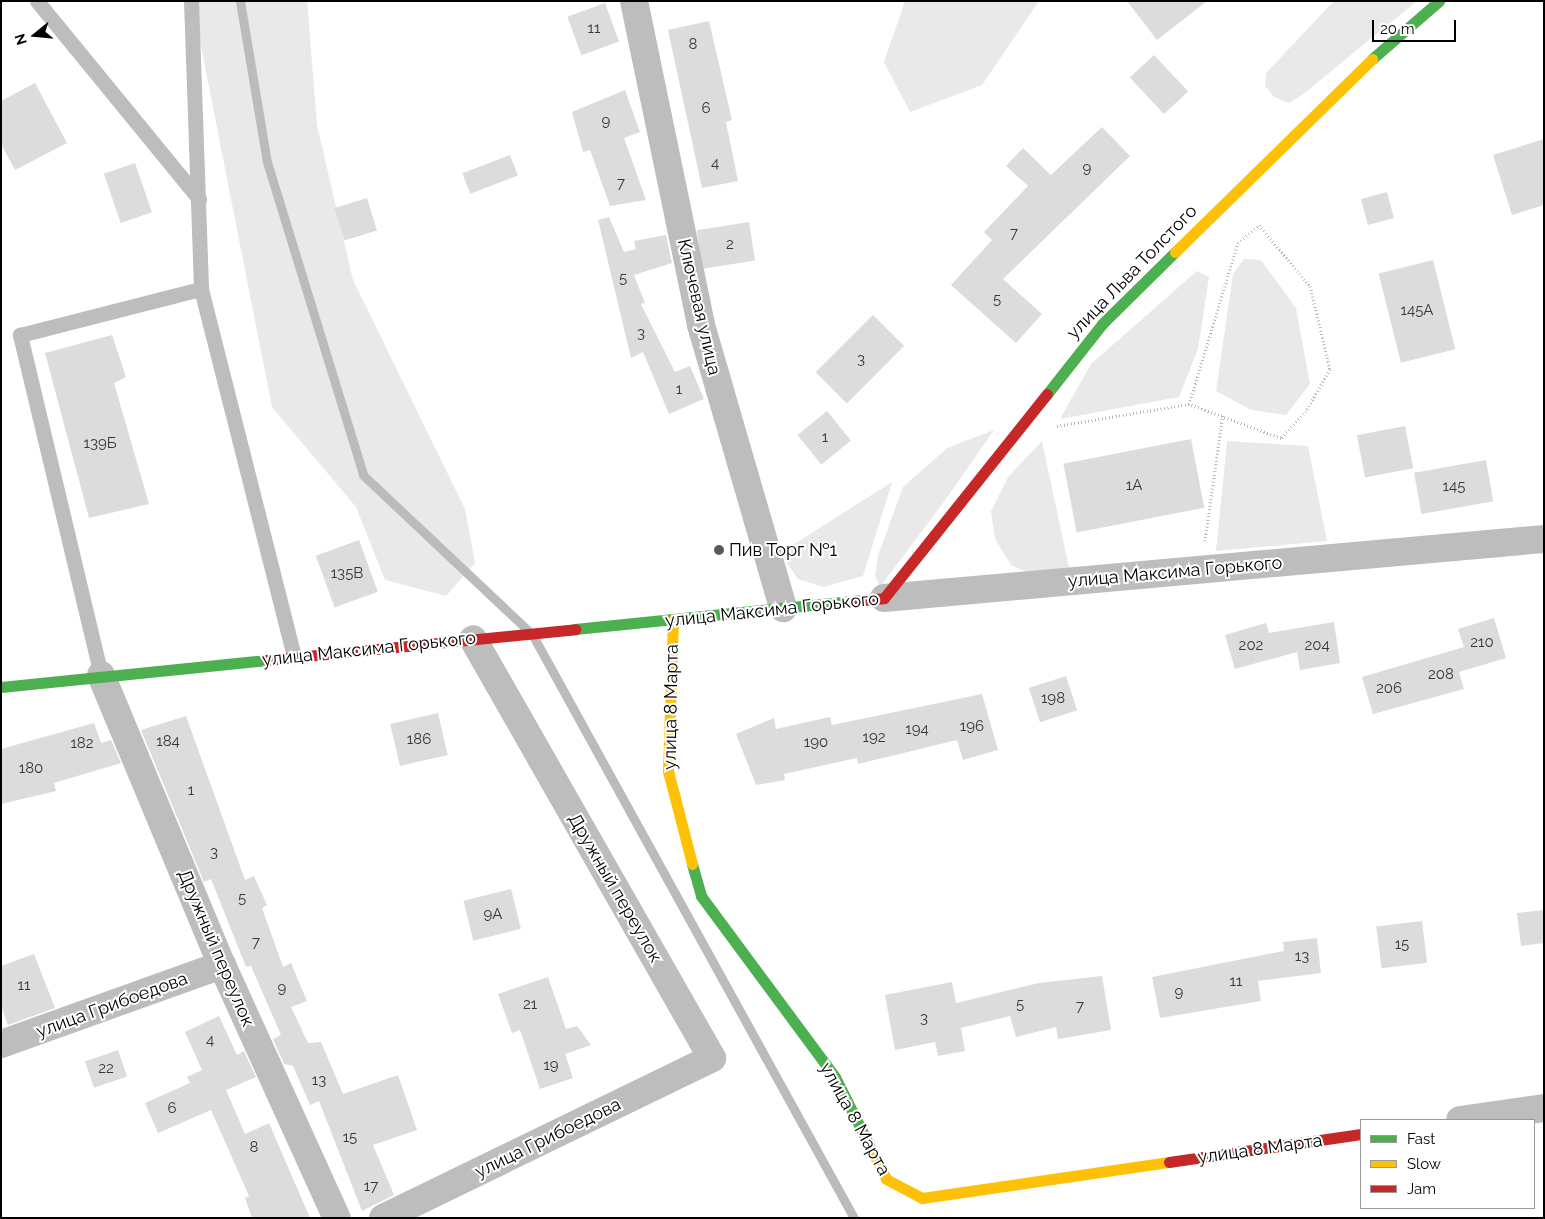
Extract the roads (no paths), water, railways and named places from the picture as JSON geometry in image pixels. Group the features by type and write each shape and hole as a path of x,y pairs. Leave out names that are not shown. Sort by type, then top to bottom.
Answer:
{"street":[{"name":"Ключевая улица","path":"634,1 701,325 783,608"},
{"name":"улица Льва Толстого","path":"884,598 1102,324 1353,76 1439,1"},
{"name":"улица Максима Горького","path":"1,687 102,675 884,598 1544,539"},
{"name":"улица 8 Марта","path":"673,620 668,771 701,896 835,1077 886,1179 922,1198 1360,1134"},
{"name":"Дружный переулок","path":"473,639 712,1058"},
{"name":"Дружный переулок","path":"102,675 222,965 337,1218"},
{"name":"улица Грибоедова","path":"1,1044 222,965"},
{"name":"улица Грибоедова","path":"383,1218 712,1058"},
{"path":"1467,1119 1544,1108"}],"lane":[{"path":"37,1 199,199"},
{"path":"191,1 201,288 294,656"},
{"path":"102,675 20,335 201,288"}],"waterway":[{"path":"240,1 267,162 363,475 532,634 854,1218"}],"place":[{"name":"Пив Торг №1","path":"719,550"}]}
